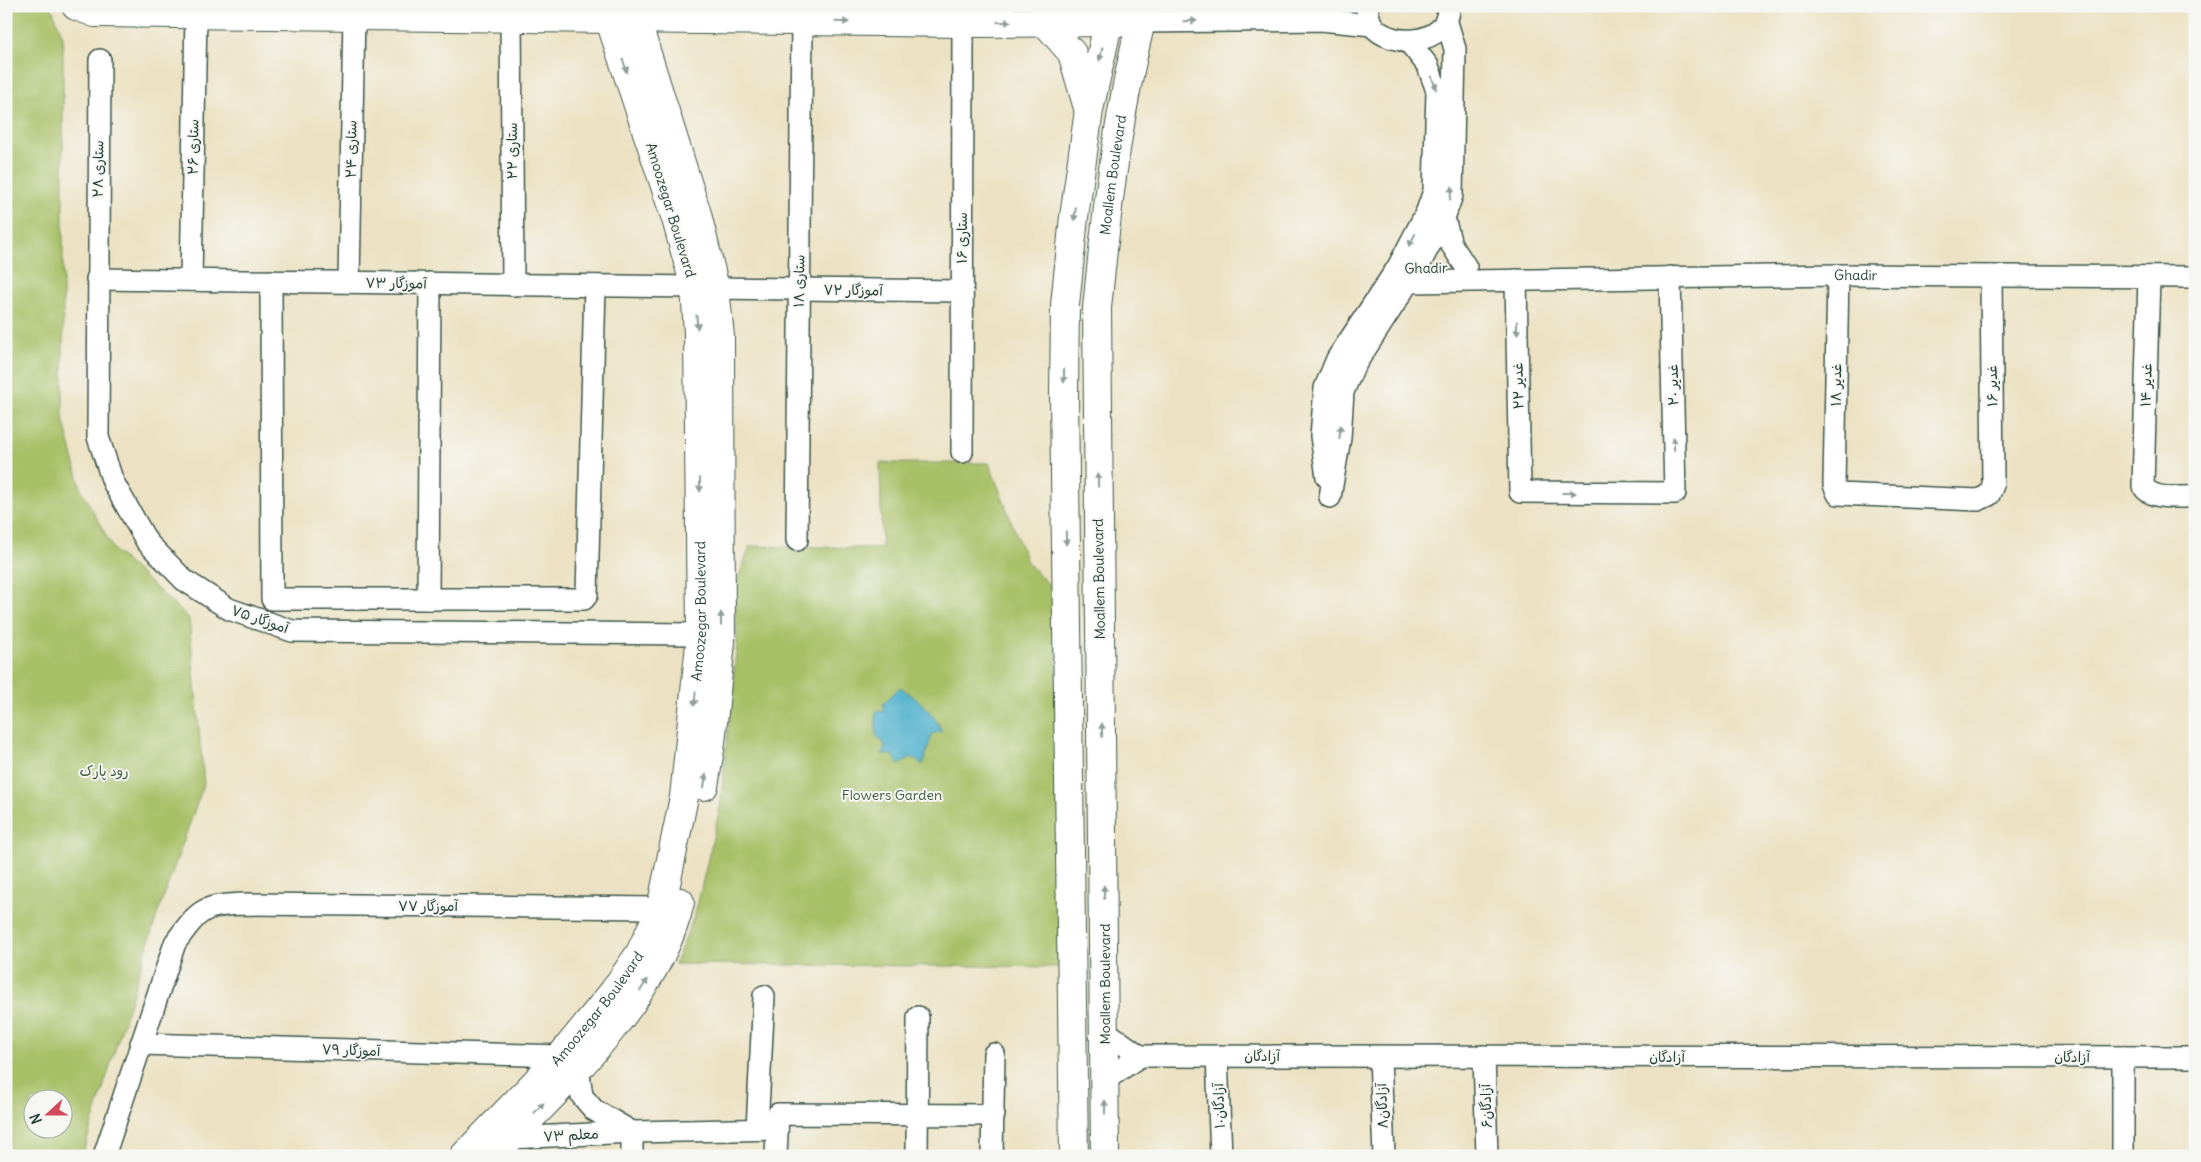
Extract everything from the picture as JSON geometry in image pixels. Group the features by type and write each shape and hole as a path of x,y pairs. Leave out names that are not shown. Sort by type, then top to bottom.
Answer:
{"main road":[{"path":"76,6 95,13 511,16 621,13 802,21 962,23 1045,22 1110,14 1143,14"},
{"name":"Amoozegar Boulevard","path":"464,1156 629,1007 659,962 678,912 702,799 711,743 721,641 720,337 705,288 676,219 621,13"},
{"path":"1074,1156 1064,397 1065,305 1088,110 1110,14"},
{"name":"Moallem Boulevard","path":"1105,1156 1097,308 1106,218 1120,122 1143,14"},
{"path":"1045,22 1072,53 1088,110"},
{"name":"Amoozegar Boulevard","path":"501,1147 570,1062 640,953 661,908 684,796 701,634 698,333 705,288"}],"street":[{"path":"1409,42 1428,66 1437,92 1434,191 1409,272 1337,359 1325,388 1322,436 1330,497 1340,438 1343,392 1353,368 1409,272 1444,218 1452,195 1455,49 1453,11"},
{"path":"1143,14 1321,20 1369,15 1389,38 1409,42 1424,38 1437,31 1453,11"},
{"name":"ستاری ۲۶","path":"191,280 196,14"},
{"name":"ستاری ۲۴","path":"349,282 354,15"},
{"name":"ستاری ۲۲","path":"511,16 513,284"},
{"name":"ستاری ۱۸","path":"797,540 802,21"},
{"name":"ستاری ۱۶","path":"962,23 962,452"},
{"name":"ستاری ۲۸","path":"97,278 100,60"},
{"path":"1444,218 1451,244 1466,267"},
{"name":"Ghadir","path":"1409,272 1466,267 1516,280"},
{"name":"Ghadir","path":"1409,272 1516,280 1838,275 2195,277"},
{"name":"غدیر ۱۸","path":"1838,275 1834,485 1838,494 1978,500 1988,495"},
{"name":"غدیر ۱۶","path":"1988,495 1993,485 1990,276"},
{"name":"غدیر ۲۰","path":"1520,492 1675,493 1670,277"},
{"name":"غدیر ۱۴","path":"2149,277 2143,486 2146,492 2154,495 2195,496"},
{"name":"۷۳ آموزگار","path":"97,278 705,288"},
{"name":"آموزگار ۷۵","path":"97,278 98,437 112,482 147,542 184,580 229,609 292,631 701,634"},
{"name":"غدیر ۲۲","path":"1516,280 1520,492"},
{"path":"271,281 272,599 578,601 584,599 587,595 595,286"},
{"path":"428,599 430,283"},
{"name":"۷۲ آموزگار","path":"705,288 961,291"},
{"name":"۷۷ آموزگار","path":"141,1044 174,943 197,914 220,905 661,908"},
{"path":"764,996 767,1128 776,1156"},
{"path":"918,1017 918,1156"},
{"path":"1105,1031 1140,1056 1105,1080"},
{"path":"104,1156 141,1044"},
{"name":"۷۹ آموزگار","path":"141,1044 570,1062"},
{"path":"992,1156 994,1054"},
{"name":"آزادگان","path":"1140,1056 2195,1057"},
{"name":"آزادگان۱۰","path":"1217,1056 1221,1156"},
{"name":"آزادگان۸","path":"1380,1056 1384,1156"},
{"name":"آزادگان۶","path":"1484,1056 1487,1156"},
{"path":"2123,1057 2123,1156"},
{"path":"570,1062 582,1096 594,1110 632,1132 632,1156"},
{"path":"767,1128 778,1114 994,1115"},
{"name":"معلم ۷۳","path":"501,1147 632,1132 767,1128"}],"green space":[{"name":"رود پارک","path":"6,6 51,6 63,37 63,418 81,489 114,550 189,618 204,784 157,915 82,1156 6,1156"},
{"name":"Flowers Garden","path":"880,463 989,463 1027,562 1054,590 1066,967 675,964 695,914 720,808 737,642 735,588 750,546 882,548"}],"water":[{"path":"900,687 924,706 934,717 942,731 932,734 923,765 911,757 899,765 893,755 882,754 885,745 876,735 876,711 884,712 883,704"}]}
